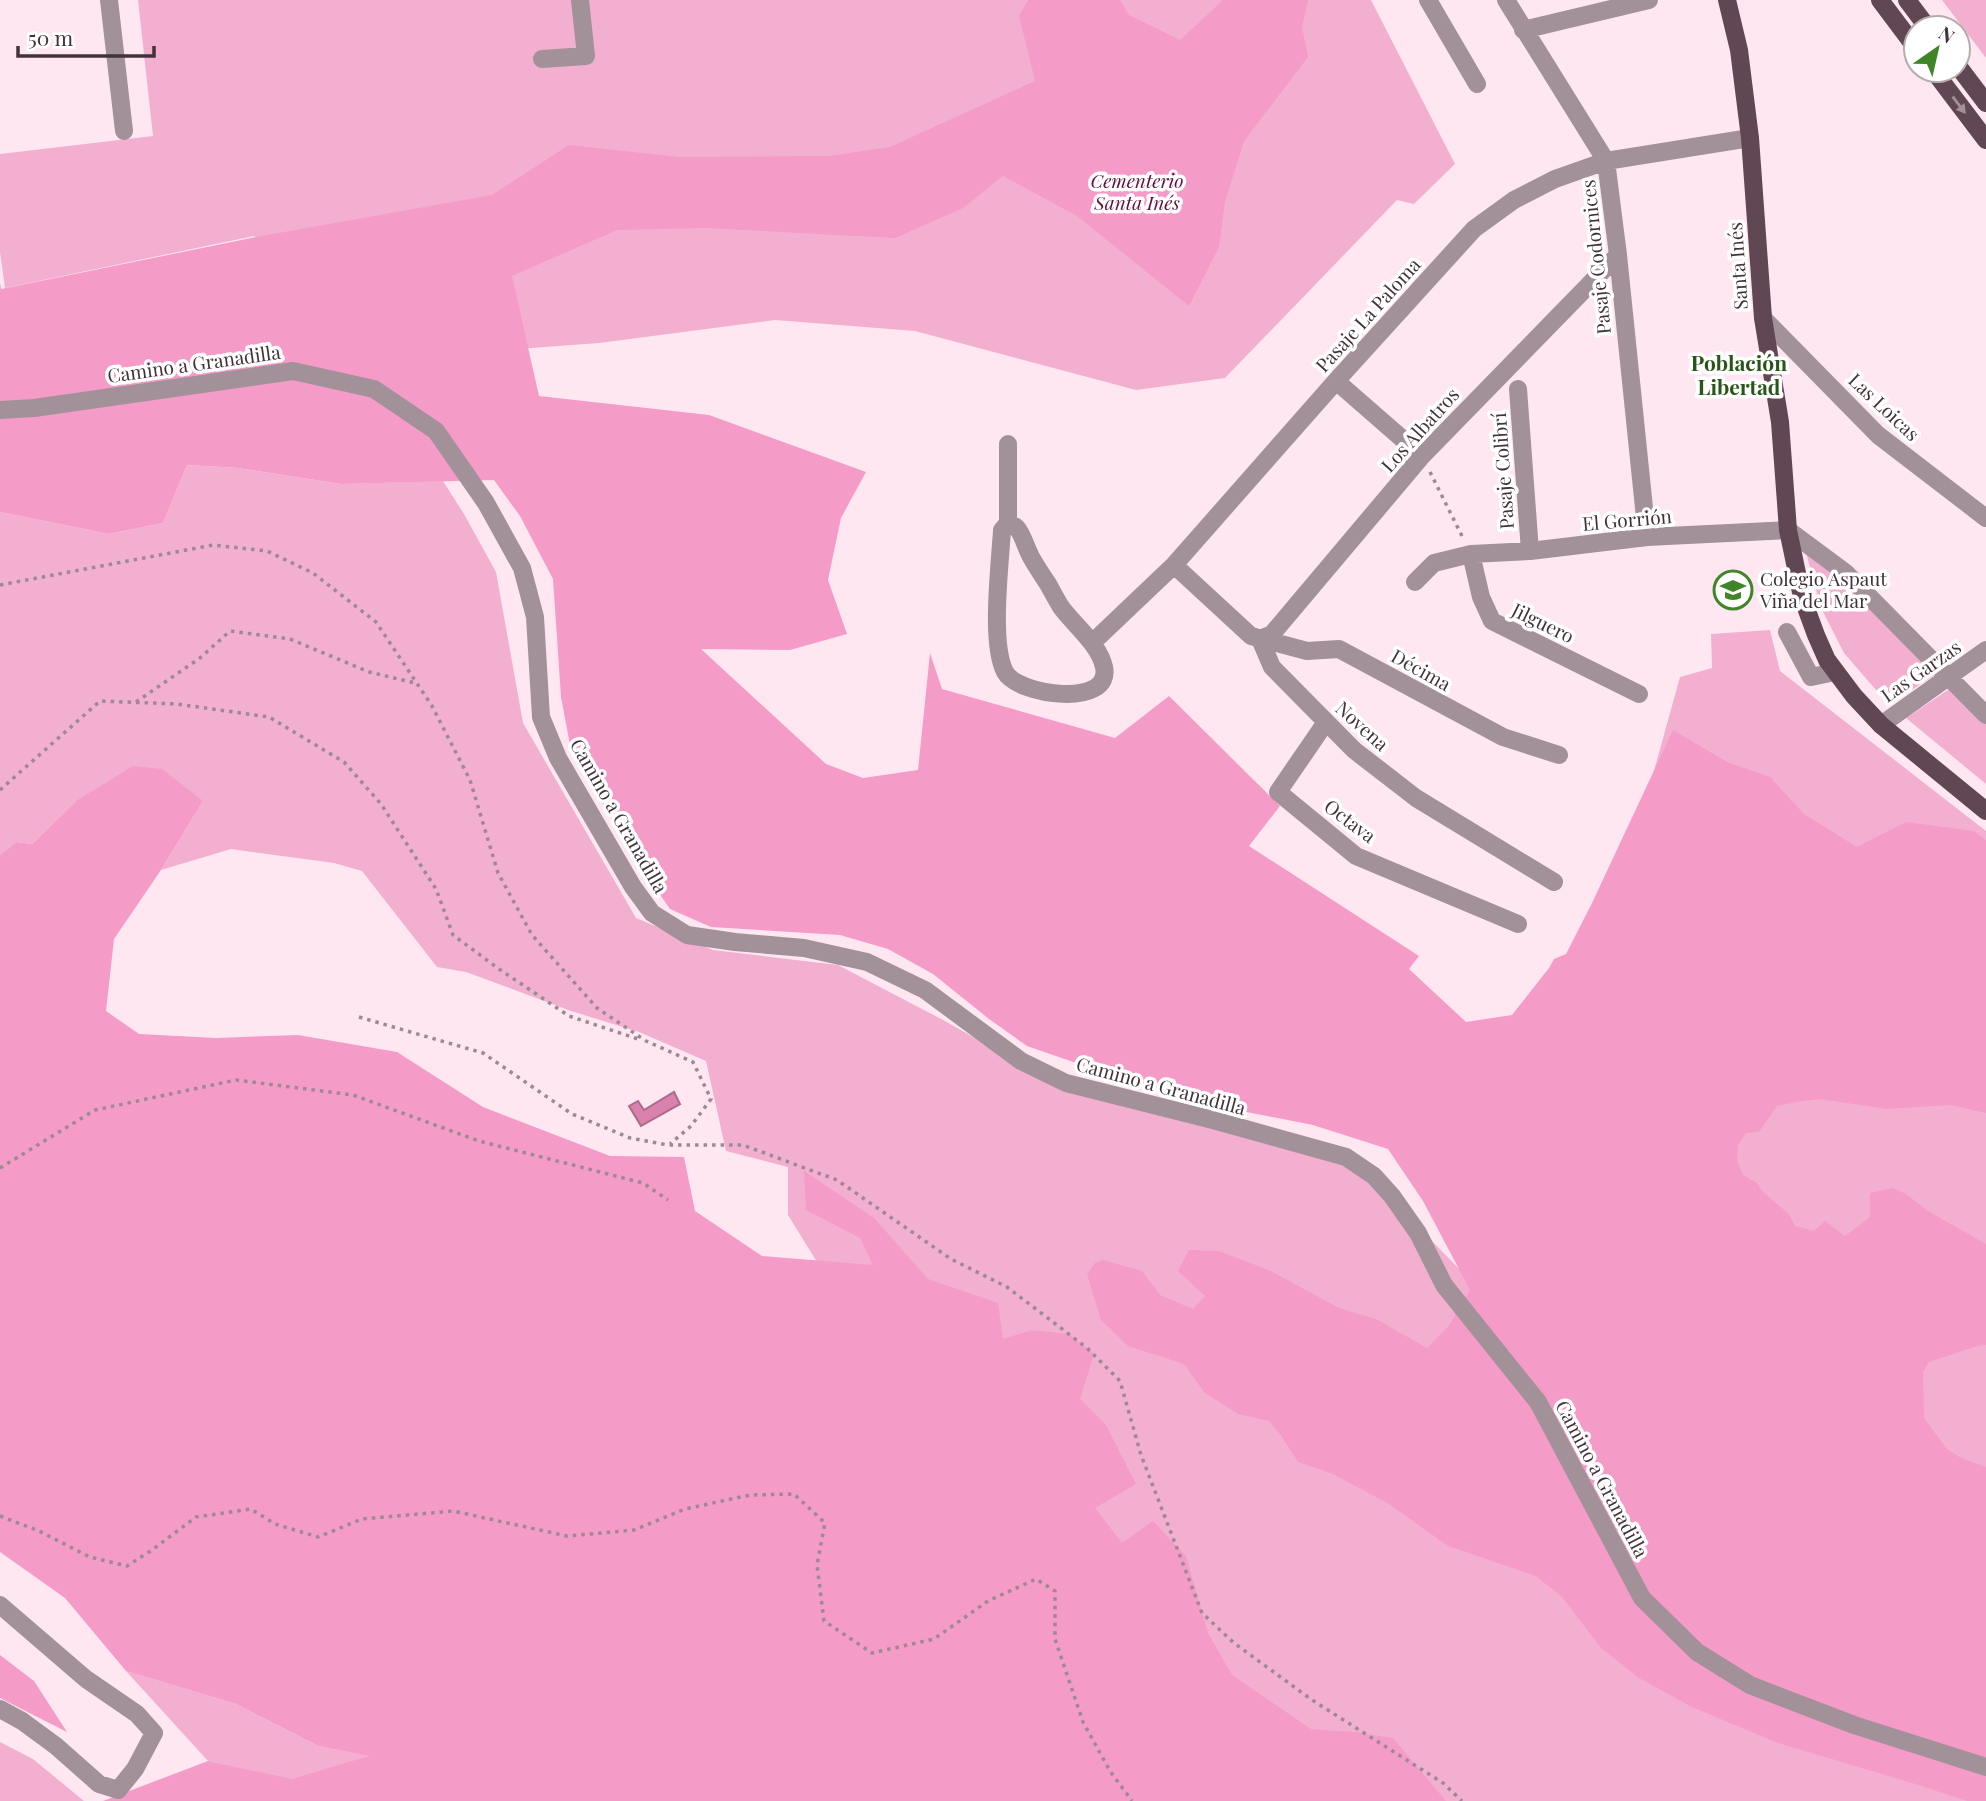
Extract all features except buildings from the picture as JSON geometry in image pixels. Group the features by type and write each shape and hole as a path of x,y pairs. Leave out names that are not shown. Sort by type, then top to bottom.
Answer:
{"main road":[{"name":"Santa Inés","path":"1727,0 1739,50 1749,138 1763,318 1780,422 1788,530 1802,597 1816,635 1836,672 1854,696 1881,725 1986,811"},
{"path":"1880,0 1902,29"},
{"path":"1944,84 1986,140"},
{"path":"1972,84 1986,103"}],"street":[{"path":"109,0 124,131"},
{"path":"542,59 586,56 580,0"},
{"path":"1428,0 1476,84"},
{"name":"Pasaje Codornices","path":"1506,0 1606,161 1647,537"},
{"path":"1523,30 1649,0"},
{"name":"Pasaje La Paloma","path":"1092,643 1174,565 1474,229 1524,194 1555,179 1606,161 1749,138"},
{"name":"Los Albatros","path":"1260,639 1272,634 1422,456 1618,255"},
{"name":"Las Loicas","path":"1763,318 1878,435 1986,518"},
{"name":"Camino a Granadilla","path":"0,410 34,408 293,371 374,389 436,430 486,503 522,568 535,617 541,717 558,758 633,887 652,913 687,935 804,948 867,962 925,990 1021,1061 1066,1083 1346,1157 1374,1176 1398,1205 1418,1233 1444,1284 1538,1402 1642,1598 1697,1652 1750,1685 1854,1725 1986,1767"},
{"path":"1336,381 1422,456"},
{"name":"Pasaje Colibrí","path":"1518,389 1530,551"},
{"path":"1007,523 1017,528 1062,607 1092,643 1104,665 1105,677 1100,685 1086,692 1062,695 1020,685 1006,675 997,636 1002,530 1007,523 1008,444"},
{"path":"1788,530 1846,573 1986,715"},
{"name":"El Gorrión","path":"1415,582 1434,563 1471,554 1530,551 1647,537 1788,530"},
{"name":"Jilguero","path":"1471,554 1481,597 1493,621 1639,694"},
{"name":"Novena","path":"1174,565 1251,636 1260,639 1272,667 1354,750 1416,798 1555,883"},
{"path":"1787,632 1811,677 1836,672"},
{"name":"Décima","path":"1260,639 1307,651 1339,649 1503,737 1559,755"},
{"name":"Las Garzas","path":"1881,725 1986,650"},
{"name":"Octava","path":"1326,722 1278,792 1356,856 1518,924"},
{"path":"0,1605 86,1679 136,1714 154,1732 135,1769 118,1790 99,1784 56,1746 22,1721 0,1709"}],"path":[{"path":"1422,456 1471,554"},
{"path":"0,585 213,545 267,551 313,573 376,622 432,706 470,780 498,873 532,935 597,1008 646,1041"},
{"path":"135,702 200,658 230,631 290,639 369,672 416,683"},
{"path":"0,790 100,701 177,704 269,717 344,762 381,804 436,889 453,935 569,1016 646,1041 693,1062 711,1099 691,1126 668,1145"},
{"path":"359,1017 482,1053 572,1114 630,1138 668,1145 743,1145 837,1180 951,1259 1007,1287 1087,1348 1120,1381 1141,1455 1202,1613 1234,1643 1312,1700 1443,1783 1462,1801"},
{"path":"0,1168 95,1110 236,1080 354,1094 479,1141 643,1183 668,1199"},
{"path":"0,1516 39,1531 90,1557 127,1566 196,1517 251,1509 275,1524 318,1537 362,1518 453,1511 567,1536 634,1531 685,1509 750,1495 794,1494 825,1523 817,1565 824,1621 872,1653 934,1639 988,1601 1036,1579 1055,1591 1055,1639 1083,1722 1110,1771 1132,1801"}],"green space":[{"name":"Cementerio Santa Inés","path":"138,0 1371,0 1455,164 1414,204 1397,200 1225,378 1136,390 915,331 775,320 599,343 407,357 254,236 5,288 0,252 0,154 153,136"},
{"path":"1028,0 1120,0 1129,15 1180,40 1223,0 1308,0 1302,27 1308,57 1244,141 1225,202 1219,247 1189,306 1077,216 1003,176 963,208 895,238 706,228 617,230 512,276 539,396 709,415 866,472 841,518 828,580 847,634 790,650 701,649 826,764 863,778 918,770 930,653 942,689 1115,738 1169,696 1280,806 1249,846 1419,956 1409,969 1466,1022 1512,1015 1554,959 1566,954 1673,730 1727,762 1770,777 1804,814 1857,847 1906,822 1974,831 1986,840 1986,1113 1950,1105 1888,1109 1819,1099 1802,1101 1777,1106 1759,1132 1746,1133 1738,1145 1737,1160 1743,1175 1757,1183 1762,1191 1789,1214 1795,1226 1814,1231 1825,1221 1845,1236 1870,1217 1870,1193 1893,1188 1986,1244 1986,1345 1929,1362 1923,1372 1924,1418 1947,1449 1961,1458 1986,1467 1986,1801 1967,1801 1778,1743 1692,1707 1639,1678 1601,1648 1562,1597 1536,1576 1448,1546 1389,1504 1333,1474 1298,1462 1269,1421 1238,1414 1204,1392 1184,1364 1128,1346 1101,1320 1087,1274 1095,1263 1103,1260 1142,1271 1160,1295 1193,1309 1205,1296 1178,1271 1189,1250 1219,1251 1271,1271 1339,1308 1376,1319 1427,1348 1448,1327 1470,1290 1423,1201 1388,1149 1313,1125 1180,1099 1027,1046 933,974 888,949 840,935 711,927 670,909 642,869 571,750 561,697 553,579 520,516 494,480 341,484 238,468 187,465 163,523 109,534 0,512 0,283 1,289 256,237 492,195 569,145 679,157 829,156 890,147 1035,81 1019,16"},
{"path":"1942,0 1986,0 1986,58 1972,40 1972,14 1953,14"},
{"path":"187,465 238,468 341,484 443,481 496,572 523,723 636,918 713,950 838,965 1060,1086 1341,1159 1385,1193 1474,1284 1647,796 1680,677 1712,668 1711,634 1770,630 1780,671 1986,831 1986,1801 1150,1801 788,1215 788,1167 726,1151 706,1061 639,1032 571,1011 466,972 437,967 362,871 334,863 231,849 161,870 203,801 76,801 32,844 16,842 0,855 0,512 109,534 163,523"},
{"path":"1805,549 1845,580 1936,674 1889,705 1844,653 1821,608"},
{"path":"1957,684 1986,716 1986,784 1906,718"},
{"path":"133,766 162,769 203,801 161,870 114,939 106,1011 139,1034 216,1038 298,1035 397,1052 483,1107 610,1156 684,1157 695,1211 762,1256 873,1265 860,1238 806,1210 804,1171 874,1218 928,1279 998,1303 1003,1339 1032,1330 1069,1334 1094,1354 1080,1399 1106,1425 1136,1484 1095,1508 1122,1543 1153,1521 1186,1556 1208,1633 1232,1675 1311,1729 1393,1738 1446,1801 103,1801 208,1761 292,1779 369,1756 318,1746 236,1704 126,1671 65,1598 0,1552 0,855 16,842 32,844 76,801"},
{"path":"0,1655 34,1681 67,1732 0,1698"},
{"path":"126,1671 236,1704 318,1746 371,1756 292,1780 208,1761"},
{"path":"0,1742 33,1759 84,1801 0,1801"}],"shaded area":[{"path":"674,1092 680,1104 641,1126 629,1106 638,1101 644,1110"}],"place":[{"name":"Colegio Aspaut Viña del Mar","path":"1733,590"}],"district":[{"name":"Población Libertad","path":"1739,376"}]}
